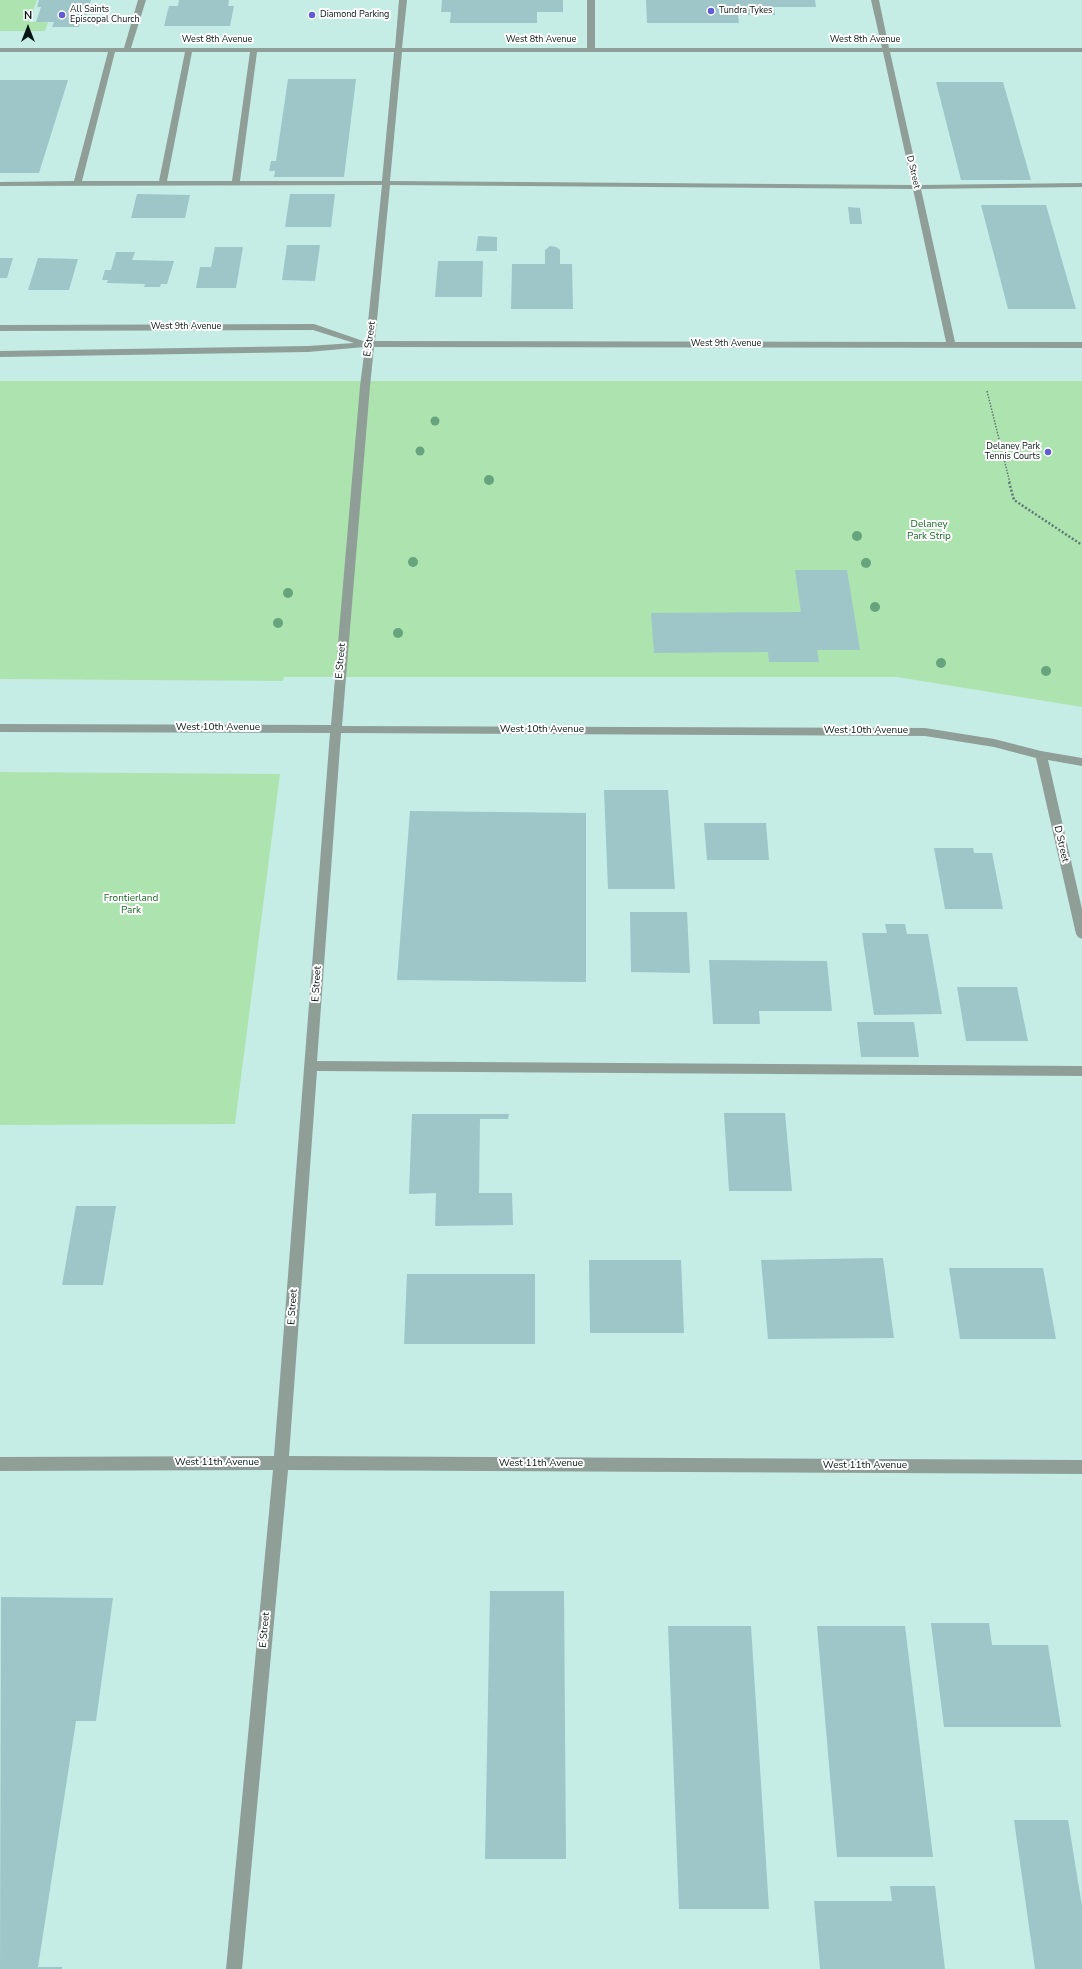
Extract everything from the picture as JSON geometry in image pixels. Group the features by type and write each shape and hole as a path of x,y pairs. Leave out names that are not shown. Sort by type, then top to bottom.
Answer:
{"street":[{"path":"127,50 142,0"},
{"name":"E Street","path":"234,1969 281,1463 336,729 369,344 374,310 403,0"},
{"path":"591,0 592,50"},
{"name":"D Street","path":"875,0 951,344"},
{"name":"West 8th Avenue","path":"0,50 1082,50"},
{"path":"78,183 112,50"},
{"path":"163,183 189,50"},
{"path":"236,183 254,50"},
{"path":"0,184 385,183 917,187 1082,185"},
{"name":"West 9th Avenue","path":"0,328 314,327 369,344"},
{"name":"West 9th Avenue","path":"0,354 308,349 369,344 1082,345"},
{"name":"West 10th Avenue","path":"0,728 925,732 994,743 1041,755 1082,762"},
{"name":"D Street","path":"1041,755 1082,934"},
{"path":"311,1066 1082,1070"},
{"name":"West 11th Avenue","path":"0,1464 281,1463 1082,1467"}],"path":[{"path":"987,391 1014,500 1082,545"}],"green space":[{"path":"0,0 37,0 29,22 48,22 45,31 0,31"},
{"name":"Delaney Park Strip","path":"0,381 1082,381 1082,707 897,677 284,677 283,681 0,679"},
{"name":"Frontierland Park","path":"0,772 280,774 235,1124 0,1125"}],"building":[{"name":"All Saints Episcopal Church","path":"39,0 91,0 89,6 84,6 82,11 88,11 85,19 81,19 79,27 52,27 54,22 36,22 41,7 37,7"},
{"path":"179,0 229,0 228,6 234,6 230,26 164,26 169,6 178,6"},
{"path":"442,0 563,0 563,12 537,12 537,23 450,23 451,12 441,12"},
{"name":"Tundra Tykes","path":"646,0 815,0 816,7 774,7 775,15 738,15 739,23 647,23"},
{"path":"288,79 356,79 344,177 274,177 275,171 269,171 271,161 276,161"},
{"path":"0,80 68,80 39,173 0,173"},
{"path":"936,82 1003,82 1031,180 961,180"},
{"path":"137,194 190,195 185,218 131,218"},
{"path":"290,194 335,194 331,227 285,227"},
{"path":"981,205 1046,205 1076,309 1008,309"},
{"path":"848,207 860,208 862,224 850,224"},
{"path":"478,236 497,237 497,251 476,251"},
{"path":"287,245 320,245 315,281 282,280"},
{"path":"550,246 556,247 560,250 560,264 572,264 573,309 511,309 512,264 545,264 545,250"},
{"path":"215,247 243,247 236,288 196,288 200,267 211,267"},
{"path":"116,252 135,252 132,260 174,261 167,284 161,284 160,287 144,287 145,284 107,283 108,280 102,280 105,270 111,270"},
{"path":"0,258 13,258 7,278 0,278"},
{"path":"38,258 78,259 69,290 28,290"},
{"path":"438,261 483,261 482,297 435,297"},
{"path":"795,570 847,570 860,650 817,650 819,662 769,662 768,652 654,653 651,613 801,612"},
{"path":"604,790 668,790 675,889 608,889"},
{"path":"410,811 586,813 586,982 397,980"},
{"path":"704,823 766,823 769,860 707,860"},
{"path":"934,848 973,848 974,853 992,853 1003,909 945,909"},
{"path":"630,912 687,912 690,973 631,972"},
{"path":"885,924 905,924 907,934 928,934 942,1014 874,1015 862,933 887,933"},
{"path":"709,960 827,961 832,1011 759,1011 760,1024 713,1024"},
{"path":"957,987 1017,987 1028,1041 966,1041"},
{"path":"857,1022 914,1022 919,1057 861,1057"},
{"path":"724,1113 785,1113 792,1191 729,1191"},
{"path":"412,1114 509,1114 508,1119 480,1119 479,1193 512,1193 513,1225 435,1226 436,1193 409,1194"},
{"path":"76,1206 116,1206 103,1285 62,1285"},
{"path":"883,1258 894,1338 768,1339 761,1260"},
{"path":"589,1260 681,1260 684,1333 590,1333"},
{"path":"949,1268 1043,1268 1056,1339 960,1339"},
{"path":"407,1274 535,1274 535,1344 404,1344"},
{"path":"490,1591 564,1591 566,1859 485,1859"},
{"path":"1,1597 113,1598 96,1721 76,1721 38,1967 62,1967 62,1969 0,1969"},
{"path":"931,1623 989,1623 992,1645 1048,1645 1061,1727 944,1727"},
{"path":"668,1626 751,1626 769,1909 679,1909"},
{"path":"817,1626 905,1626 933,1857 837,1857"},
{"path":"1014,1820 1068,1820 1082,1906 1082,1969 1035,1969"},
{"path":"890,1886 935,1886 945,1969 820,1969 814,1901 892,1901"}],"place":[{"name":"Tundra Tykes","path":"711,11"},
{"name":"All Saints Episcopal Church","path":"62,15"},
{"name":"Diamond Parking","path":"312,15"},
{"name":"Delaney Park Tennis Courts","path":"1048,452"}]}
